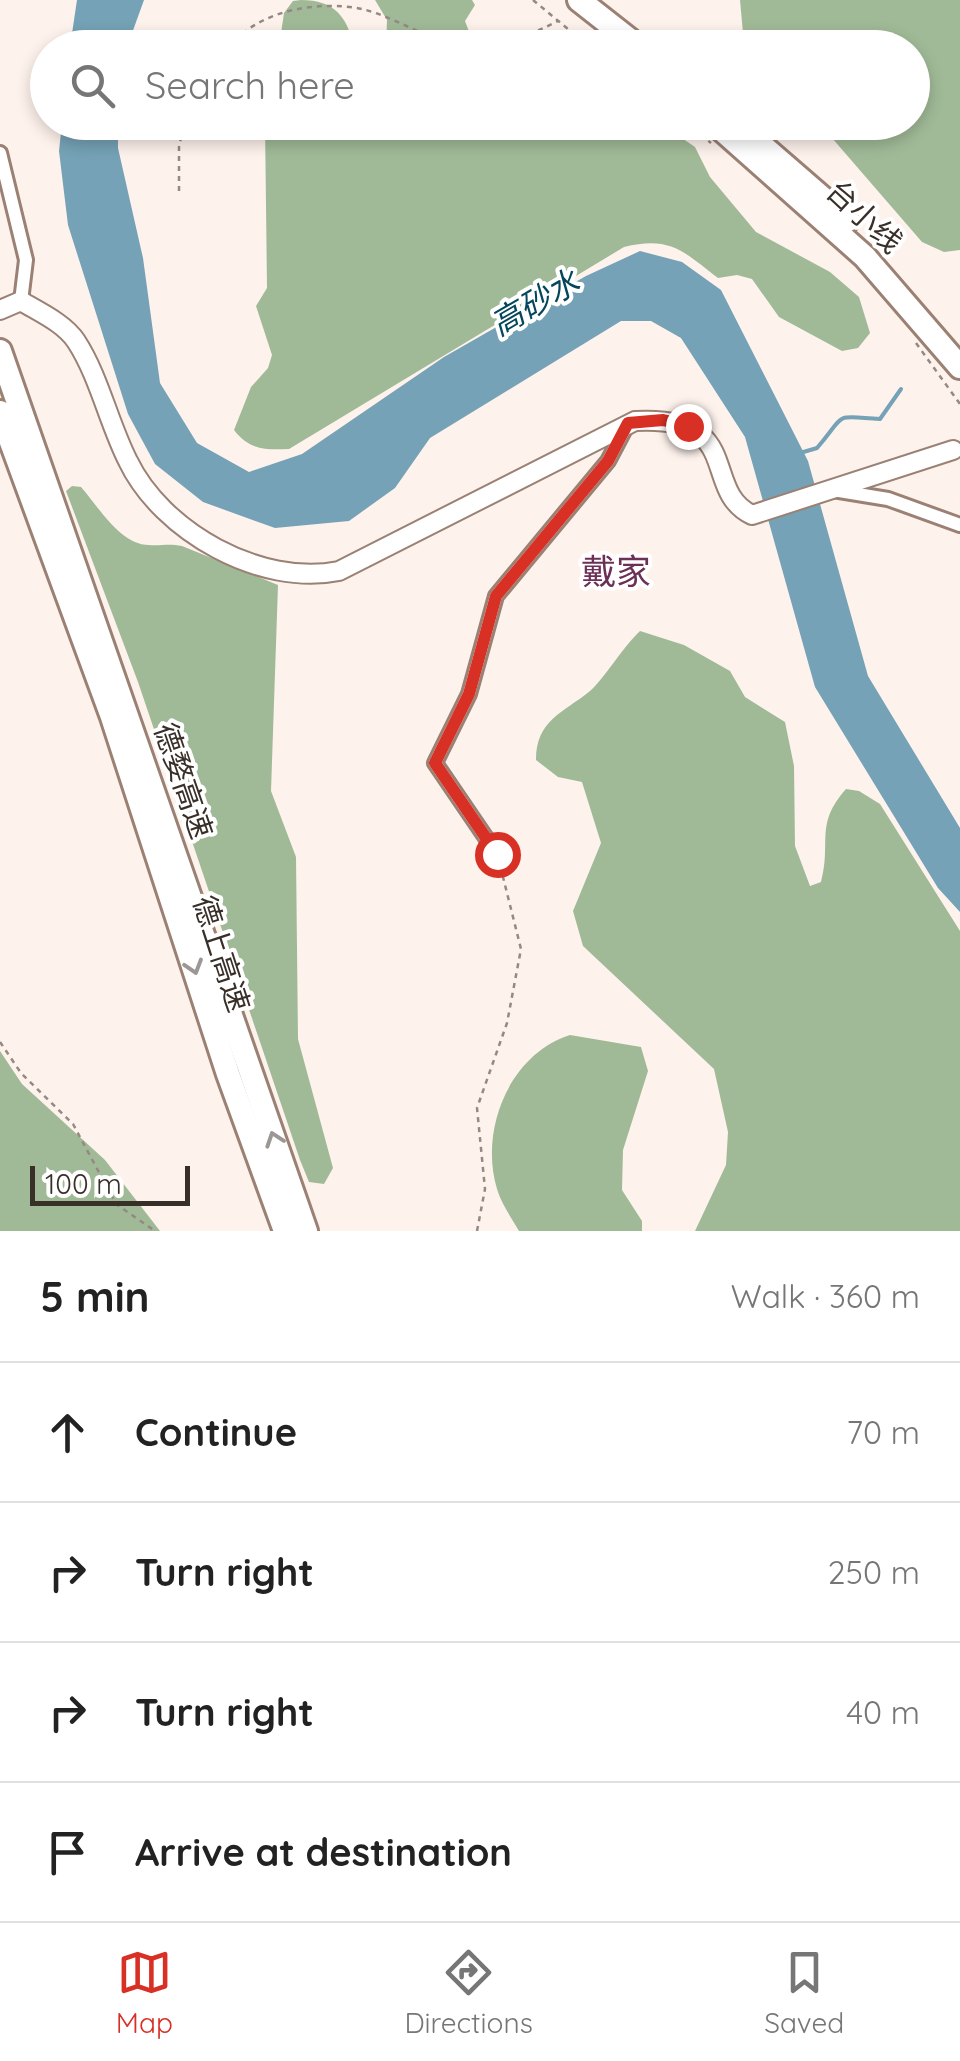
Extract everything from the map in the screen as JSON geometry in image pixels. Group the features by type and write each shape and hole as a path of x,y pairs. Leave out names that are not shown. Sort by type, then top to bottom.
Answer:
{"highway":[{"path":"579,0 617,30"},
{"path":"560,10 593,30"},
{"name":"台小线","path":"719,140 865,257 960,367"},
{"name":"台小线","path":"755,140 854,226 918,295 960,352"},
{"name":"德婺高速","path":"0,351 7,403 306,1231"},
{"name":"德上高速","path":"7,403 228,1074 284,1231"}],"street":[{"path":"0,152 26,260 21,301"},
{"path":"0,310 21,301"},
{"path":"21,301 60,325 76,341 129,464 147,494 171,516 224,552 291,575 338,572 628,423 663,420 688,426 708,441 740,508 760,515 953,450"},
{"path":"497,854 435,763 469,694 496,596 608,461 628,423"},
{"path":"827,491 888,499 960,524"}],"path":[{"path":"533,0 560,10 576,30"},
{"path":"246,30 265,19 312,4 361,8 423,30"},
{"path":"531,30 560,10"},
{"path":"179,191 181,140"},
{"path":"914,340 960,404"},
{"path":"477,1231 485,1189 477,1108 507,1023 521,949 497,854"},
{"path":"0,1042 21,1073 73,1124 116,1204 155,1231"}],"green space":[{"path":"375,0 472,0 475,5 465,21 468,30 387,30 387,20"},
{"path":"740,0 960,0 960,250 944,252 922,242 834,140 930,140 930,30 743,30"},
{"path":"293,1 313,1 331,7 349,30 282,30 284,13"},
{"path":"265,140 685,140 695,147 710,177 756,232 830,272 859,297 870,333 858,348 842,351 779,317 752,279 737,275 718,278 695,260 665,245 624,247 289,449 273,449 246,442 234,430 251,387 268,368 272,355 256,306 267,288"},
{"path":"72,486 81,487 110,523 129,539 149,545 182,546 278,585 271,791 296,857 298,1039 333,1168 324,1184 309,1182 300,1160 138,682 66,491"},
{"path":"640,631 684,645 730,671 745,697 785,722 794,766 795,846 810,886 821,882 830,813 846,789 859,791 880,804 960,931 960,1231 695,1231 726,1165 728,1132 714,1069 583,946 573,911 601,843 582,782 558,777 536,760 546,726 595,686"},
{"path":"570,1035 641,1047 648,1071 623,1150 622,1190 642,1221 642,1231 519,1231 499,1194 492,1142 504,1097 531,1059"},
{"path":"0,1051 22,1084 105,1160 160,1231 0,1231"}],"water":[{"path":"77,0 144,0 133,30 73,30"},
{"path":"60,140 118,140 143,258 160,383 197,443 249,472 302,454 444,357 586,276 640,251 682,262 721,290 808,461 868,676 960,828 960,912 938,888 815,687 745,437 681,338 651,321 621,321 430,438 395,488 349,521 275,528 203,502 155,464 128,414 68,225"}],"waterway":[{"path":"800,453 817,448 842,419 880,419 901,389"}],"district":[{"name":"戴家","path":"616,572"}],"route":[{"path":"497,854 435,763 469,694 496,596 608,461 628,423 663,420 688,426"}],"water label":[{"name":"高砂水","path":"535,303"}]}
